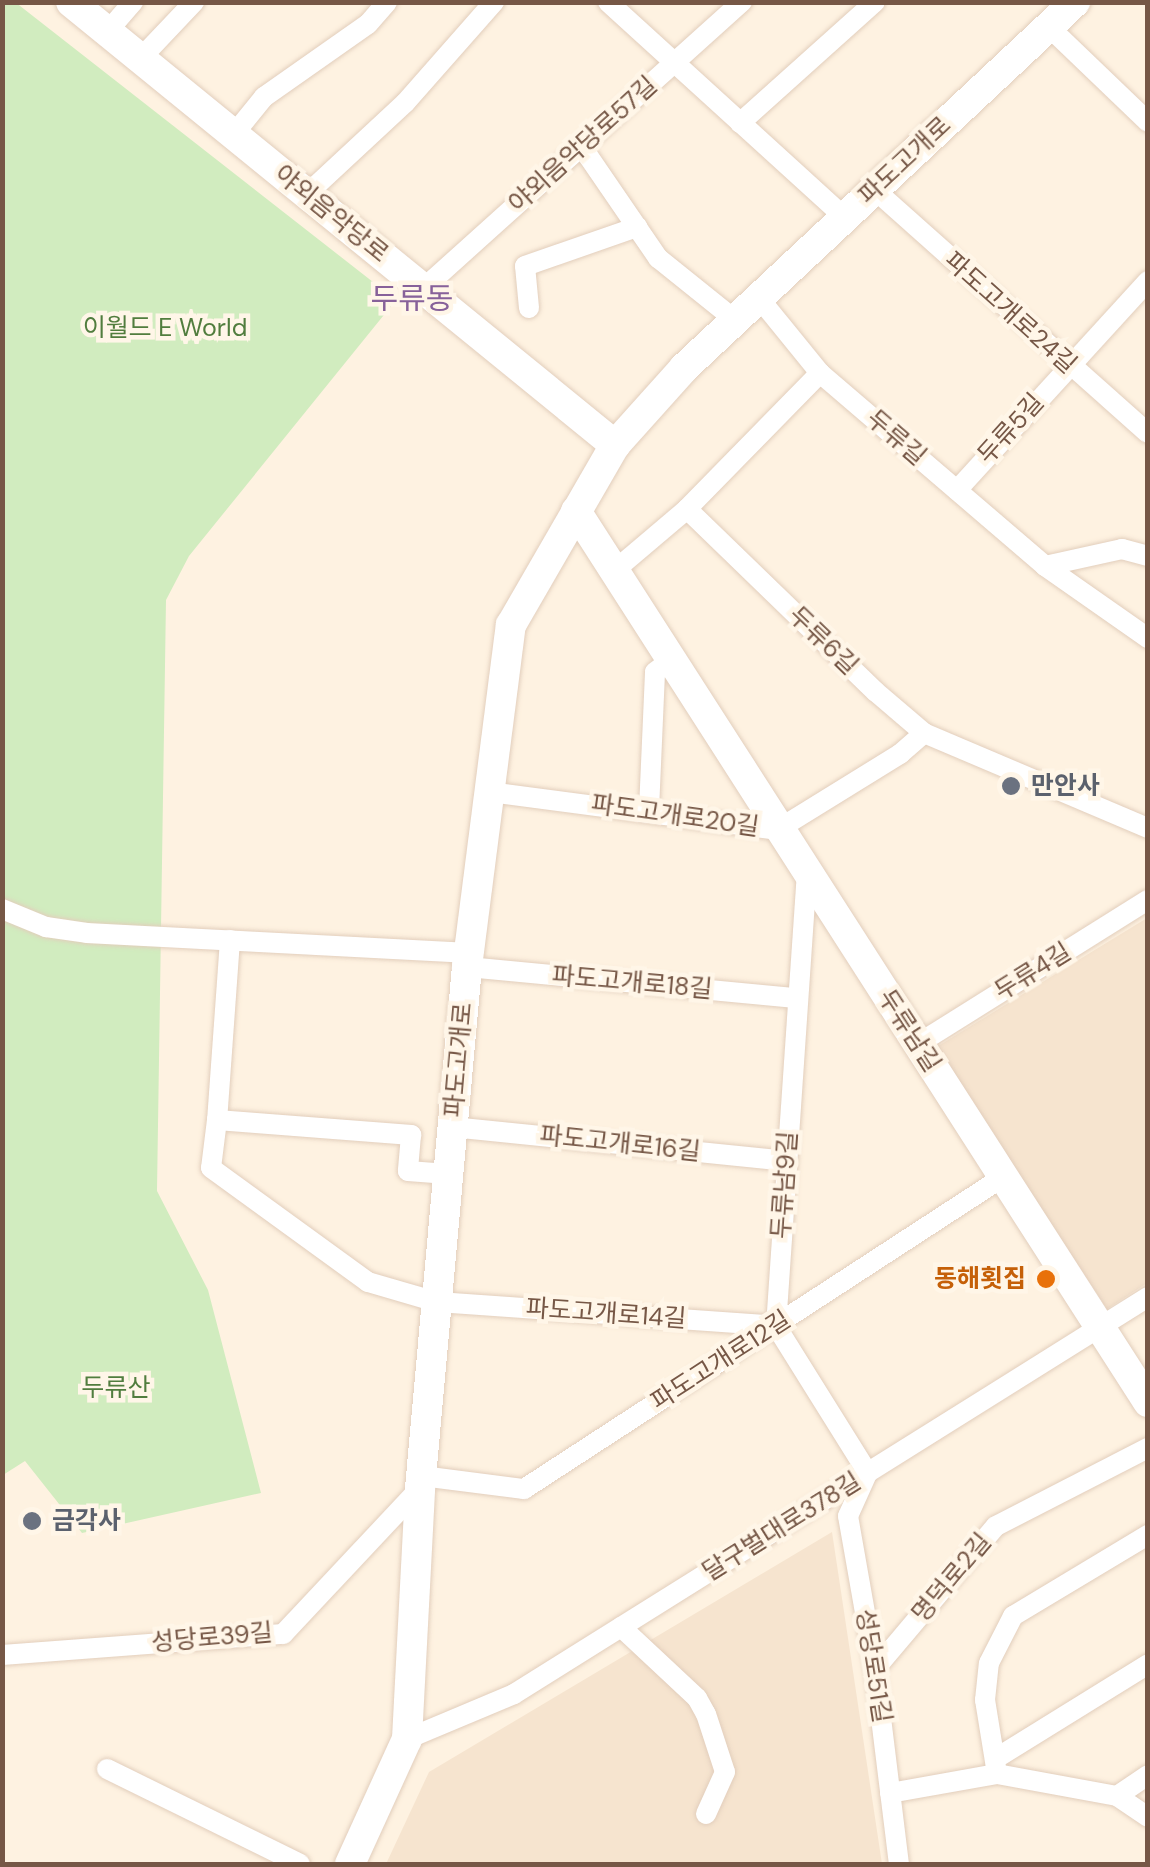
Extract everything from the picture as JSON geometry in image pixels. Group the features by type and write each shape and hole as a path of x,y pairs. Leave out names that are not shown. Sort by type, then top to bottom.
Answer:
{"street":[{"name":"야외음악당로","path":"71,2 615,445"},
{"path":"107,32 133,2"},
{"path":"140,58 194,2"},
{"path":"234,134 264,96 368,24 387,2"},
{"path":"307,194 405,103 494,2"},
{"path":"608,2 845,218"},
{"name":"야외음악당로57길","path":"424,288 742,2"},
{"path":"740,123 875,2"},
{"name":"파도고개로","path":"350,1864 407,1739 421,1482 452,1127 468,960 510,626 615,445 735,320 1075,2"},
{"path":"1049,27 1148,122"},
{"path":"582,146 658,258 735,320"},
{"name":"파도고개로24길","path":"874,190 1148,433"},
{"path":"529,308 524,266 637,227"},
{"name":"두류5길","path":"957,490 1146,285"},
{"name":"두류길","path":"760,298 820,372 1045,566 1148,638"},
{"path":"614,571 687,509 820,372"},
{"name":"두류6길","path":"687,509 876,692 924,733 1148,828"},
{"name":"두류남길","path":"576,512 1148,1402"},
{"path":"1045,566 1122,549 1148,556"},
{"path":"649,810 655,672 671,660"},
{"name":"파도고개로20길","path":"489,792 649,810 777,830 900,754 924,733"},
{"name":"두류남9길","path":"776,1326 807,872"},
{"name":"두류4길","path":"918,1044 1148,900"},
{"name":"파도고개로18길","path":"2,909 46,926 87,933 230,940 468,960 798,998"},
{"path":"230,940 217,1120 411,1136 408,1170 448,1174"},
{"name":"파도고개로14길","path":"217,1120 210,1168 368,1282 436,1302 776,1326"},
{"name":"파도고개로16길","path":"452,1127 786,1162"},
{"name":"파도고개로12길","path":"421,1482 524,1488 1003,1177"},
{"name":"달구벌대로378길","path":"407,1739 514,1694 1148,1296"},
{"path":"776,1326 868,1472"},
{"name":"명덕로2길","path":"875,1668 996,1526 1148,1448"},
{"name":"성당로51길","path":"868,1472 848,1516 875,1668 900,1864"},
{"name":"성당로39길","path":"2,1655 284,1634 421,1482"},
{"path":"996,1767 985,1700 989,1663 1013,1616 1148,1535"},
{"path":"621,1627 696,1698 706,1714 725,1772 706,1814"},
{"path":"890,1793 996,1767 1148,1664"},
{"path":"996,1767 1117,1796 1148,1817"},
{"path":"108,1770 300,1864"},
{"path":"1117,1796 1148,1775"}],"shaded area":[{"path":"1147,918 1147,1283 1107,1309 935,1048"},
{"path":"832,1532 882,1864 386,1864 429,1772"}],"green space":[{"name":"이월드 E World","path":"15,2 396,300 189,556 166,600 157,1191 208,1290 261,1493 82,1533 25,1461 3,1475 2,3"}],"place":[{"name":"만안사","path":"1011,786"},
{"name":"동해횟집","path":"1046,1279"},
{"name":"금각사","path":"32,1521"}],"district":[{"name":"두류동","path":"412,299"}],"park label":[{"name":"두류산","path":"116,1388"}]}
